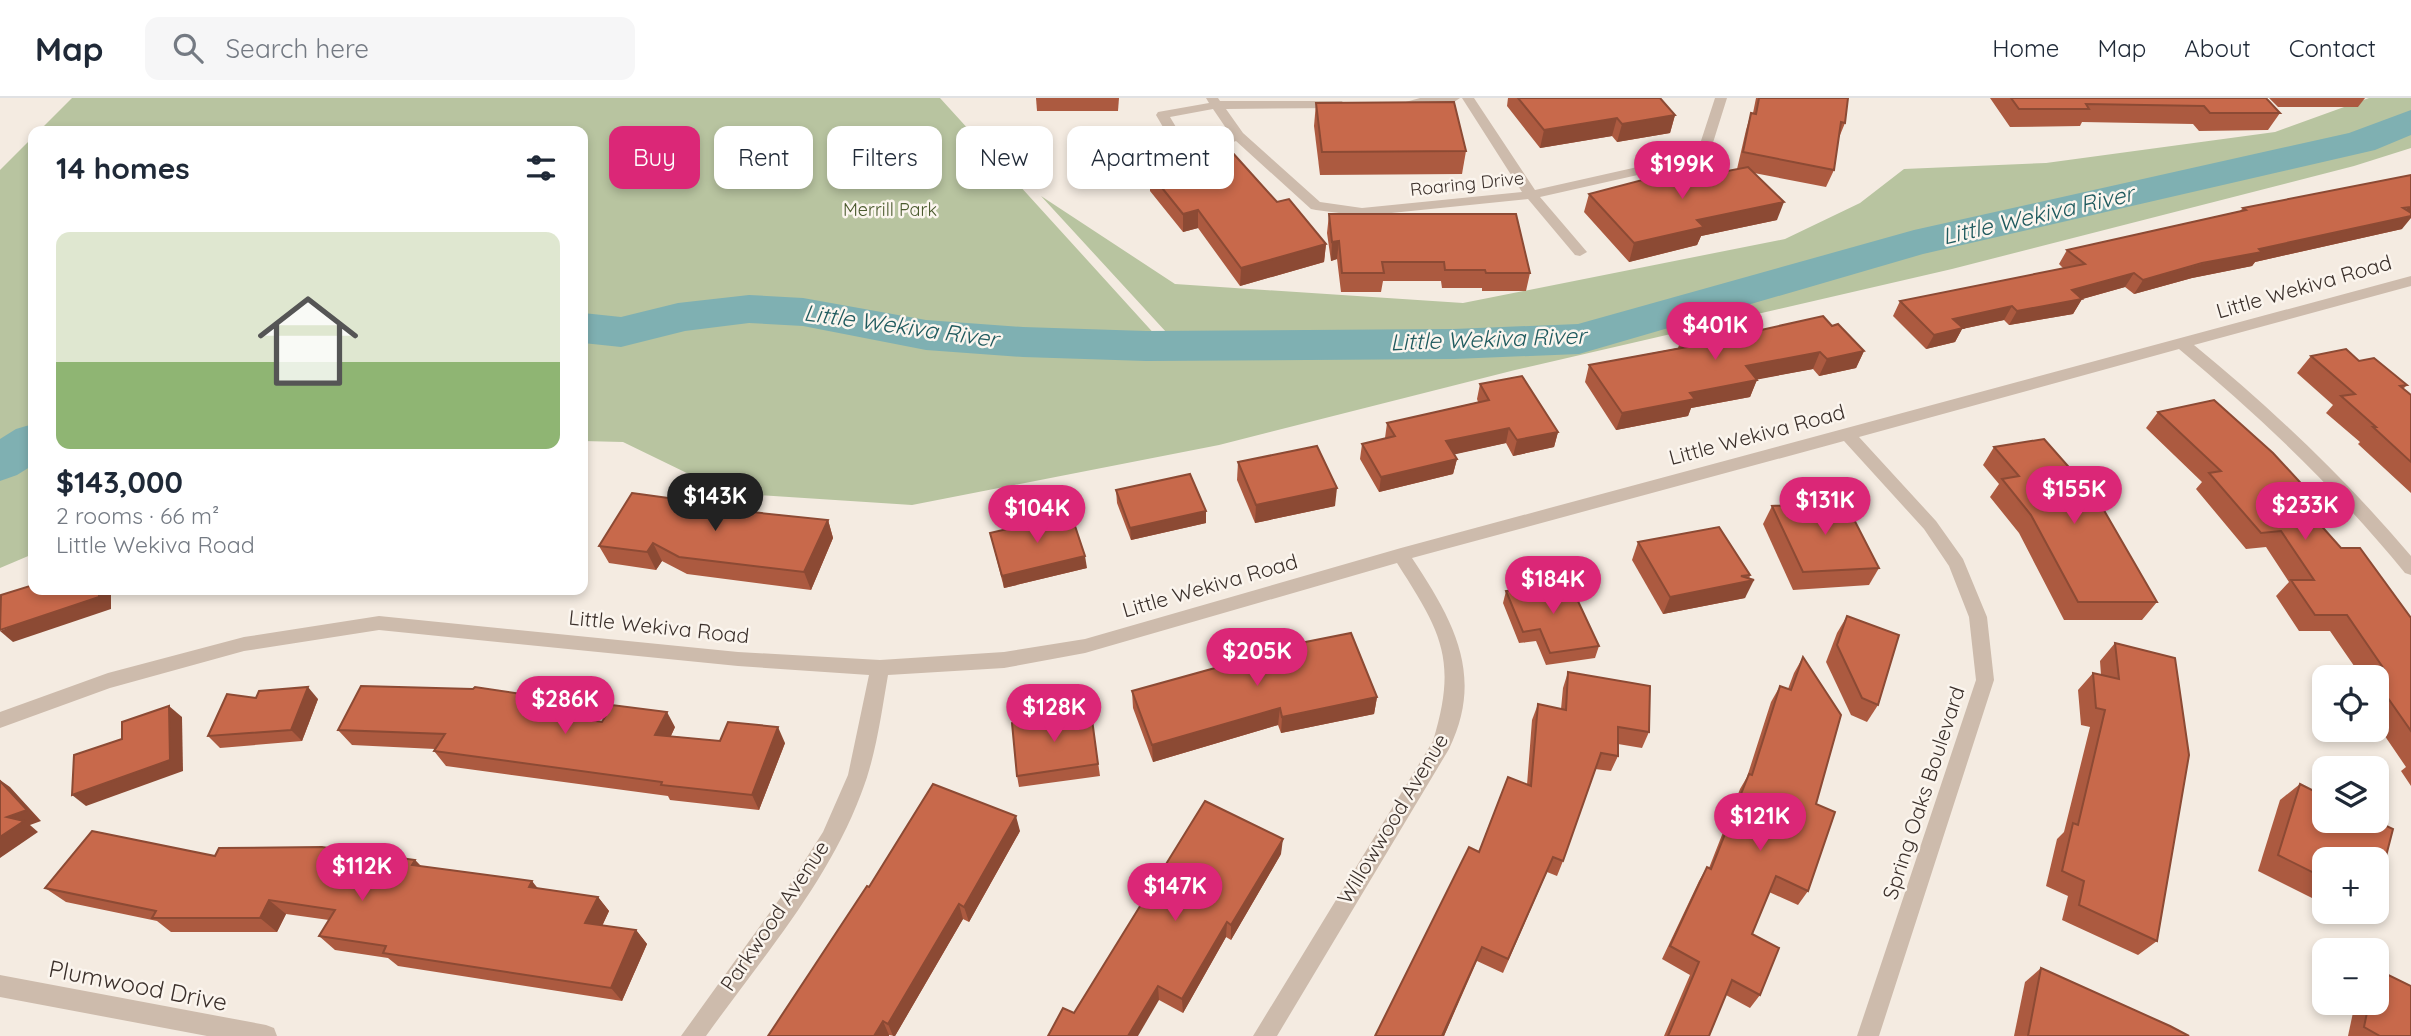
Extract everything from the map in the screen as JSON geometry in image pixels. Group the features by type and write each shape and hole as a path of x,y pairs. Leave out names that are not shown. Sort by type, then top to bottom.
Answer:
{"street":[{"path":"1395,103 1454,98"},
{"path":"1468,98 1531,195 1580,252"},
{"name":"Roaring Drive","path":"1214,101 1238,136 1316,206 1362,212 1531,195 1686,160 1705,149 1721,98"},
{"path":"1169,126 1162,115 1214,101 1354,104"},
{"path":"1234,138 1238,136"},
{"name":"Little Wekiva Road","path":"0,720 108,681 244,644 379,623 738,659 880,668 1003,660 1085,646 1401,555 2184,345 2411,281"},
{"path":"2184,345 2247,396 2309,455 2366,512 2411,568"},
{"name":"Spring Oaks Boulevard","path":"1847,435 1930,524 1957,564 1978,617 1985,680 1868,1036"},
{"name":"Willowwood Avenue","path":"1264,1036 1442,743 1455,704 1456,663 1443,620 1401,555"},
{"name":"Parkwood Avenue","path":"692,1036 806,877 845,809 861,765 880,668"},
{"name":"Plumwood Drive","path":"0,986 266,1036"}],"green space":[{"name":"Merrill Park","path":"72,98 940,98 965,126 956,126 956,189 1023,189 1158,338 1061,338 934,329 803,311 750,307 673,316 621,329 588,325 588,126 44,126"},
{"path":"2369,98 2411,98 2411,148 2354,166 1952,269 1515,370 1219,445 912,505 728,493 623,442 588,441 588,334 622,337 673,324 748,315 799,318 932,337 1060,346 1164,345 1169,338 1167,333 1041,196 1175,284 1463,303 1785,239 1860,203 1904,169 2046,163 2275,132"},
{"path":"28,142 28,438 0,458 0,170"},
{"path":"28,448 28,556 0,568 0,468"}],"building":[{"path":"1518,98 1660,98 1675,115 1622,124 1617,118 1544,130"},
{"path":"1759,98 1848,98 1845,123 1841,122 1834,170 1743,152 1751,113 1756,114"},
{"path":"2011,98 2266,98 2280,113 2210,113 2204,106 2086,104 2089,109 2019,109"},
{"path":"1454,102 1466,151 1322,152 1316,103"},
{"path":"1234,154 1277,202 1289,199 1326,244 1241,268 1198,210 1183,214 1163,189 1234,189"},
{"path":"1703,164 1712,174 1748,167 1784,202 1697,220 1704,227 1634,243 1589,194"},
{"path":"2411,175 2411,207 2403,208 2411,213 2411,216 2259,249 2262,252 2202,263 2143,280 2134,273 2072,290 2082,299 2017,311 2012,306 1953,319 1963,328 1934,335 1900,301 2085,264 2067,250 2246,210 2243,208"},
{"path":"1329,214 1516,214 1530,273 1445,270 1444,262 1382,262 1384,273 1342,273 1339,241 1332,242"},
{"path":"1823,316 1832,326 1838,324 1864,351 1827,359 1820,352 1746,366 1757,380 1690,393 1695,399 1622,413 1589,365 1687,347 1681,339 1749,327 1752,332"},
{"path":"2346,349 2359,361 2374,358 2407,385 2400,386 2411,395 2411,462 2341,396 2355,394 2311,356"},
{"path":"1522,376 1558,432 1517,440 1509,428 1446,441 1457,459 1381,477 1362,444 1395,436 1387,423 1489,400 1480,384"},
{"path":"2214,400 2273,453 2309,492 2293,494 2341,548 2360,548 2411,618 2411,731 2389,700 2389,665 2381,665 2347,615 2315,615 2291,580 2314,580 2281,531 2261,533 2209,473 2221,471 2158,412"},
{"path":"2044,439 2098,500 2157,602 2078,602 2031,515 2002,479 2019,476 1994,447"},
{"path":"1317,446 1337,488 1256,505 1238,462"},
{"path":"1190,474 1206,511 1130,528 1116,490"},
{"path":"632,493 705,503 703,507 828,520 804,572 679,557 653,543 647,552 599,546"},
{"path":"1845,502 1879,568 1803,572 1772,506"},
{"path":"1071,514 1085,556 1002,576 990,533"},
{"path":"1719,527 1750,575 1741,576 1754,580 1670,597 1638,542"},
{"path":"1569,582 1599,646 1550,653 1540,629 1523,632 1506,591"},
{"path":"28,587 28,595 99,597 0,630 1,595"},
{"path":"1847,616 1899,635 1878,705 1862,698 1837,645"},
{"path":"1351,633 1377,697 1282,717 1280,708 1152,745 1132,691 1262,655 1260,651"},
{"path":"2115,643 2175,658 2189,755 2157,941 2079,905 2084,881 2062,871 2073,823 2078,825 2105,710 2096,708 2093,673 2119,679"},
{"path":"1803,657 1841,715 1816,804 1835,812 1808,891 1776,876 1752,934 1779,948 1760,995 1732,980 1709,1036 1668,1036 1699,962 1670,946 1707,867 1711,869 1749,774 1752,775 1780,686 1791,690"},
{"path":"1568,672 1650,686 1649,732 1618,727 1618,756 1601,753 1563,861 1553,857 1508,959 1482,947 1442,1036 1375,1036 1469,847 1479,852 1508,777 1531,786 1538,704 1566,710"},
{"path":"361,686 475,687 562,700 553,715 602,722 612,705 667,712 655,735 720,741 728,722 778,727 752,795 661,785 662,782 434,751 445,734 338,730"},
{"path":"308,687 291,730 208,736 227,694 256,698 259,691"},
{"path":"169,706 170,760 72,795 74,755 122,739 122,722"},
{"path":"1091,712 1098,764 1017,776 1012,723"},
{"path":"0,781 27,810 7,817 24,821 0,837"},
{"path":"933,784 1016,816 964,907 959,904 888,1024 883,1021 874,1036 768,1036 867,886 869,887"},
{"path":"2300,784 2312,790 2312,833 2389,833 2389,827 2393,829 2388,847 2312,847 2312,872 2278,855"},
{"path":"1205,801 1283,839 1231,925 1227,922 1182,999 1158,986 1128,1036 1048,1036 1063,1008 1074,1013"},
{"path":"92,831 215,856 219,848 322,847 415,860 412,865 532,881 529,887 598,897 585,923 636,930 611,988 383,953 386,946 319,936 335,910 269,900 260,918 152,918 156,911 45,888"},
{"path":"2041,968 2170,1026 2189,1036 2028,1036"},
{"path":"2389,975 2411,986 2411,1036 2380,1036 2364,1027 2366,1015 2389,1015"}],"waterway":[{"name":"Little Wekiva River","path":"588,329 621,332 654,326 678,317 749,309 803,312 926,335 1023,342 1146,346 1454,344 1579,339 1914,243 2361,142 2411,121"},
{"name":"Little Wekiva River","path":"0,463 28,444"}]}
